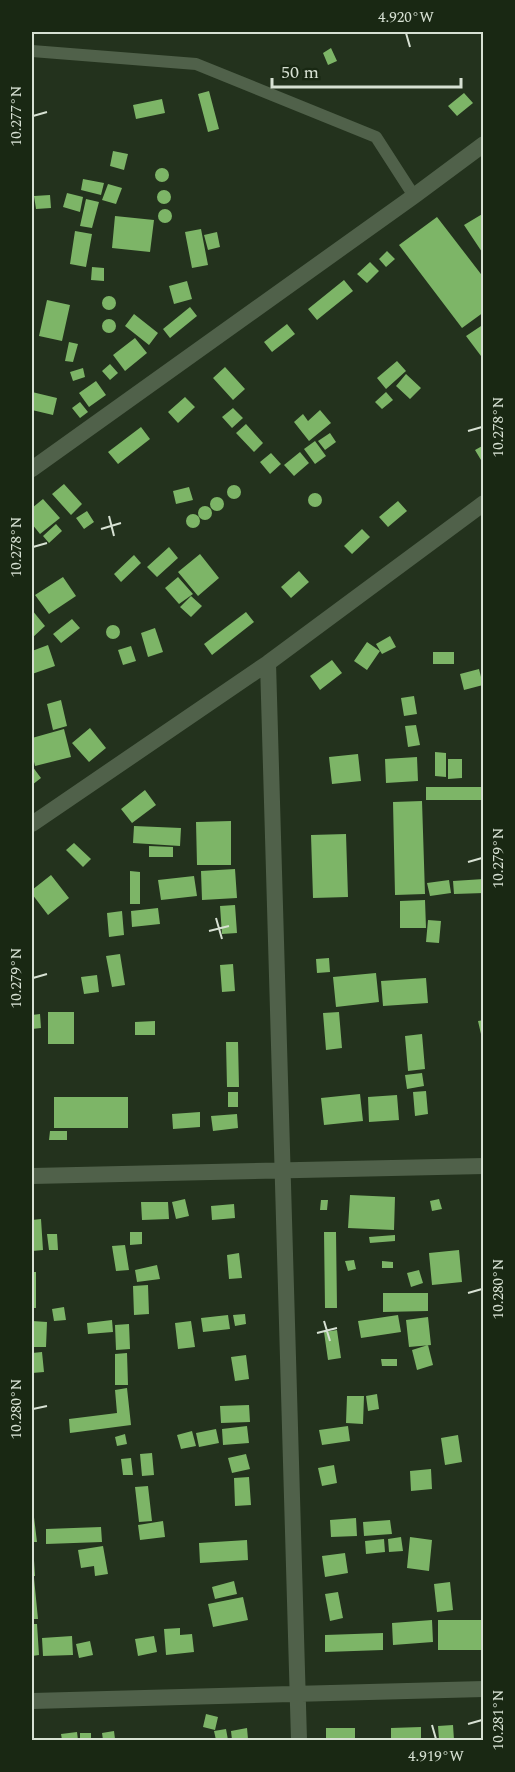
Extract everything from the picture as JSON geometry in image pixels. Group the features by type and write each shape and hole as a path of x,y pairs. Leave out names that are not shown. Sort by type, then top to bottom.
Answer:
{"street":[{"path":"32,469 414,196 483,144"},
{"path":"32,824 268,663 483,503"},
{"path":"268,663 299,1740"},
{"path":"32,1176 483,1166"},
{"path":"32,1701 483,1689"}],"lane":[{"path":"32,51 196,64 376,137 414,196"}],"building":[{"path":"331,48 337,61 328,65 323,53"},
{"path":"209,91 219,129 208,132 198,94"},
{"path":"464,93 473,103 457,116 448,106"},
{"path":"162,99 165,113 136,119 133,105"},
{"path":"113,151 128,154 124,170 110,166"},
{"path":"162,168 167,170 169,175 167,180 162,182 157,180 155,175 157,170"},
{"path":"83,179 104,183 101,195 81,190"},
{"path":"108,184 122,188 116,204 102,200"},
{"path":"164,190 169,192 171,197 169,202 164,204 159,202 157,197 159,192"},
{"path":"67,193 83,197 80,212 63,207"},
{"path":"50,195 51,208 36,209 34,196"},
{"path":"86,199 99,202 92,228 80,226"},
{"path":"165,209 170,211 172,216 170,221 165,223 160,221 158,216 160,211"},
{"path":"484,213 484,255 464,225"},
{"path":"115,216 154,220 150,252 112,248"},
{"path":"437,217 484,278 484,312 462,328 399,245"},
{"path":"201,229 208,265 192,268 185,232"},
{"path":"75,231 92,234 86,267 70,264"},
{"path":"217,232 220,247 208,250 204,235"},
{"path":"387,251 395,259 386,267 379,259"},
{"path":"370,262 379,271 367,283 357,274"},
{"path":"92,267 104,268 104,281 91,280"},
{"path":"344,280 353,291 317,320 308,309"},
{"path":"187,281 192,299 174,304 169,286"},
{"path":"109,296 114,298 116,303 114,308 109,310 104,308 102,303 104,298"},
{"path":"47,300 70,305 62,341 39,336"},
{"path":"190,307 197,316 170,338 163,329"},
{"path":"134,314 158,333 149,345 125,326"},
{"path":"109,319 114,321 116,326 114,331 109,333 104,331 102,326 104,321"},
{"path":"287,324 295,334 272,352 264,342"},
{"path":"481,326 484,329 484,360 466,336"},
{"path":"135,338 147,353 125,371 113,355"},
{"path":"69,342 78,344 73,362 65,361"},
{"path":"397,361 406,371 386,389 377,378"},
{"path":"110,364 118,373 110,380 102,371"},
{"path":"225,367 245,389 233,400 213,378"},
{"path":"83,368 85,377 73,381 70,372"},
{"path":"406,374 421,388 410,399 396,386"},
{"path":"96,381 106,395 89,407 79,393"},
{"path":"32,392 57,398 53,415 32,410"},
{"path":"386,392 393,400 382,409 375,402"},
{"path":"185,397 195,407 178,423 168,412"},
{"path":"80,402 88,412 80,418 72,408"},
{"path":"233,408 243,418 232,428 222,417"},
{"path":"320,410 331,423 309,441 294,422 303,414 308,421"},
{"path":"246,424 263,443 254,452 236,433"},
{"path":"141,427 150,439 118,464 108,452"},
{"path":"330,433 336,442 325,450 318,441"},
{"path":"315,441 326,456 315,464 304,449"},
{"path":"484,445 484,458 481,460 475,450"},
{"path":"300,452 309,463 294,476 284,465"},
{"path":"271,453 281,464 270,474 260,462"},
{"path":"64,484 82,504 71,515 52,494"},
{"path":"234,485 239,487 241,492 239,497 234,499 229,497 227,492 229,487"},
{"path":"189,487 193,500 176,504 173,491"},
{"path":"315,493 320,495 322,500 320,505 315,507 310,505 308,500 310,495"},
{"path":"217,497 222,499 224,504 222,509 217,511 212,509 210,504 212,499"},
{"path":"43,499 60,518 40,534 32,524 32,508"},
{"path":"398,501 407,511 388,527 379,517"},
{"path":"205,506 210,508 212,513 210,518 205,520 200,518 198,513 200,508"},
{"path":"87,511 94,522 84,529 76,518"},
{"path":"193,514 198,516 200,521 198,526 193,528 188,526 186,521 188,516"},
{"path":"56,524 62,531 49,543 43,536"},
{"path":"362,529 370,537 352,554 344,546"},
{"path":"169,547 178,558 157,577 147,567"},
{"path":"200,554 219,578 198,596 178,572"},
{"path":"134,555 141,563 121,582 114,574"},
{"path":"299,571 309,582 291,598 281,587"},
{"path":"63,577 76,596 49,614 35,595"},
{"path":"178,577 193,594 179,604 165,588"},
{"path":"191,596 202,606 191,617 180,607"},
{"path":"32,610 45,626 32,638"},
{"path":"246,612 254,622 212,655 204,644"},
{"path":"72,619 80,628 61,643 53,634"},
{"path":"113,625 118,627 120,632 118,637 113,639 108,637 106,632 108,627"},
{"path":"155,628 163,652 148,657 141,633"},
{"path":"390,636 396,647 382,654 376,644"},
{"path":"367,642 380,651 367,670 354,661"},
{"path":"48,645 55,666 32,674 32,651"},
{"path":"131,646 136,661 123,665 118,650"},
{"path":"433,652 454,652 454,664 433,664"},
{"path":"332,660 342,673 320,690 310,676"},
{"path":"479,669 483,685 464,690 460,674"},
{"path":"414,696 417,714 404,716 401,698"},
{"path":"61,700 67,726 53,730 47,704"},
{"path":"416,725 420,745 408,747 405,726"},
{"path":"90,728 106,748 89,762 72,743"},
{"path":"64,729 71,757 35,766 32,738"},
{"path":"435,752 446,753 446,777 435,776"},
{"path":"358,754 361,781 332,784 329,757"},
{"path":"417,757 418,781 386,783 385,759"},
{"path":"448,759 462,759 462,778 448,779"},
{"path":"32,766 41,778 32,785"},
{"path":"426,787 484,787 484,800 426,800"},
{"path":"145,790 156,805 132,823 121,809"},
{"path":"422,801 425,894 395,895 393,802"},
{"path":"231,821 231,865 197,865 196,822"},
{"path":"134,826 181,828 180,846 133,843"},
{"path":"346,834 348,897 313,898 311,835"},
{"path":"74,843 91,859 83,867 66,850"},
{"path":"149,846 173,847 173,857 149,857"},
{"path":"235,869 237,898 202,900 201,871"},
{"path":"130,871 140,872 140,904 130,904"},
{"path":"51,875 69,898 48,915 32,894 32,890"},
{"path":"194,876 197,896 161,900 158,880"},
{"path":"484,879 484,893 454,894 453,881"},
{"path":"449,880 451,893 430,896 427,883"},
{"path":"425,900 426,928 400,928 400,901"},
{"path":"235,905 237,933 222,934 220,906"},
{"path":"158,908 160,924 132,927 131,911"},
{"path":"122,911 124,935 109,937 107,913"},
{"path":"428,920 441,921 439,943 426,942"},
{"path":"120,954 125,985 112,987 106,956"},
{"path":"329,958 330,972 317,973 316,959"},
{"path":"233,964 235,991 222,992 220,965"},
{"path":"376,973 379,1002 336,1007 333,977"},
{"path":"97,975 99,992 84,994 81,977"},
{"path":"426,978 428,1003 383,1006 381,981"},
{"path":"48,1012 74,1012 74,1044 48,1044"},
{"path":"339,1012 342,1048 326,1050 323,1013"},
{"path":"40,1014 41,1028 32,1029 32,1015"},
{"path":"484,1020 484,1034 481,1034 478,1021"},
{"path":"155,1021 155,1035 135,1035 135,1022"},
{"path":"422,1034 425,1069 408,1071 405,1036"},
{"path":"226,1042 238,1042 239,1087 227,1087"},
{"path":"422,1073 424,1086 407,1089 405,1075"},
{"path":"426,1091 428,1114 415,1116 413,1092"},
{"path":"228,1092 238,1092 238,1107 228,1107"},
{"path":"360,1094 363,1121 324,1125 321,1098"},
{"path":"397,1095 399,1120 369,1122 368,1097"},
{"path":"54,1097 128,1097 128,1128 54,1128"},
{"path":"200,1112 200,1127 173,1129 172,1114"},
{"path":"237,1114 238,1128 213,1131 211,1116"},
{"path":"50,1131 67,1131 67,1140 49,1140"},
{"path":"350,1195 395,1197 394,1230 348,1228"},
{"path":"185,1199 189,1216 176,1219 172,1202"},
{"path":"439,1199 442,1209 432,1211 430,1201"},
{"path":"321,1200 328,1200 327,1210 320,1210"},
{"path":"141,1202 168,1202 169,1219 142,1220"},
{"path":"234,1204 235,1218 212,1220 211,1206"},
{"path":"41,1219 43,1250 32,1251 32,1220"},
{"path":"130,1232 142,1232 142,1244 130,1245"},
{"path":"324,1232 336,1232 337,1308 325,1308"},
{"path":"47,1234 57,1234 58,1250 49,1250"},
{"path":"395,1235 395,1241 370,1243 369,1237"},
{"path":"125,1245 129,1270 116,1271 112,1246"},
{"path":"459,1250 462,1282 432,1285 429,1253"},
{"path":"239,1253 242,1278 229,1279 227,1255"},
{"path":"354,1260 356,1269 348,1271 345,1261"},
{"path":"382,1261 393,1262 393,1268 382,1268"},
{"path":"157,1265 160,1279 137,1282 135,1270"},
{"path":"419,1270 423,1283 411,1287 407,1273"},
{"path":"32,1272 36,1272 36,1308 32,1308"},
{"path":"148,1285 149,1314 134,1315 133,1286"},
{"path":"383,1293 428,1293 428,1311 383,1312"},
{"path":"64,1307 66,1320 54,1321 52,1309"},
{"path":"245,1314 246,1324 235,1326 233,1315"},
{"path":"228,1315 230,1329 203,1332 201,1318"},
{"path":"398,1315 401,1332 361,1338 358,1321"},
{"path":"428,1317 431,1345 409,1347 406,1320"},
{"path":"112,1320 113,1332 88,1334 87,1323"},
{"path":"32,1321 47,1322 46,1347 32,1347"},
{"path":"191,1321 195,1347 178,1349 175,1323"},
{"path":"129,1324 130,1349 116,1350 115,1325"},
{"path":"337,1330 341,1358 328,1360 324,1332"},
{"path":"428,1345 433,1365 417,1370 412,1350"},
{"path":"42,1352 44,1372 32,1373 32,1353"},
{"path":"127,1353 128,1385 115,1385 115,1354"},
{"path":"246,1355 249,1379 235,1381 231,1357"},
{"path":"381,1359 397,1359 397,1366 382,1366"},
{"path":"127,1388 131,1425 70,1433 69,1419 117,1413 115,1390"},
{"path":"377,1394 379,1409 368,1411 366,1396"},
{"path":"347,1396 364,1396 363,1424 346,1423"},
{"path":"249,1405 250,1422 221,1423 220,1406"},
{"path":"247,1426 249,1443 223,1445 222,1429"},
{"path":"348,1426 350,1441 322,1445 319,1430"},
{"path":"216,1429 219,1443 199,1447 196,1433"},
{"path":"192,1431 196,1446 181,1449 177,1435"},
{"path":"125,1434 127,1444 117,1446 115,1437"},
{"path":"458,1435 462,1462 445,1465 441,1438"},
{"path":"152,1453 154,1475 142,1476 140,1454"},
{"path":"246,1454 250,1469 232,1473 228,1458"},
{"path":"131,1458 133,1475 123,1475 121,1459"},
{"path":"334,1465 337,1483 322,1486 318,1468"},
{"path":"431,1469 432,1489 411,1491 410,1471"},
{"path":"249,1477 251,1505 235,1506 234,1478"},
{"path":"148,1486 152,1521 139,1522 135,1487"},
{"path":"33,1509 37,1542 32,1542"},
{"path":"356,1518 357,1536 331,1537 330,1520"},
{"path":"390,1520 392,1534 364,1536 363,1522"},
{"path":"163,1521 165,1537 140,1540 138,1525"},
{"path":"101,1527 102,1542 46,1544 46,1529"},
{"path":"401,1537 403,1551 389,1552 388,1539"},
{"path":"410,1537 432,1540 429,1571 407,1568"},
{"path":"384,1539 385,1552 366,1554 365,1541"},
{"path":"247,1540 248,1560 200,1563 199,1543"},
{"path":"33,1545 35,1576 32,1576"},
{"path":"103,1546 108,1574 95,1576 94,1566 81,1568 78,1550"},
{"path":"345,1553 348,1573 325,1577 322,1556"},
{"path":"32,1578 34,1578 38,1619 32,1619"},
{"path":"234,1581 237,1594 215,1599 212,1587"},
{"path":"450,1582 453,1610 437,1612 434,1584"},
{"path":"338,1592 343,1618 330,1621 325,1594"},
{"path":"243,1597 248,1620 213,1627 208,1604"},
{"path":"432,1620 433,1642 393,1645 392,1623"},
{"path":"438,1620 484,1620 484,1650 438,1650"},
{"path":"32,1624 37,1624 39,1655 32,1656"},
{"path":"180,1628 180,1635 192,1634 194,1652 166,1655 164,1629"},
{"path":"383,1633 383,1650 325,1652 325,1635"},
{"path":"72,1636 73,1655 43,1656 42,1638"},
{"path":"154,1636 157,1652 138,1656 135,1639"},
{"path":"90,1641 93,1655 79,1658 76,1644"},
{"path":"206,1714 218,1717 215,1730 203,1727"},
{"path":"453,1725 454,1740 439,1740 438,1726"},
{"path":"421,1727 421,1740 391,1740 391,1728"},
{"path":"247,1728 248,1739 232,1740 231,1731"},
{"path":"326,1728 355,1728 355,1740 326,1740"},
{"path":"226,1729 228,1740 216,1740 214,1731"},
{"path":"114,1731 115,1739 103,1740 102,1733"},
{"path":"77,1732 78,1740 62,1740 61,1734"},
{"path":"80,1733 91,1733 91,1740 80,1740"}]}
